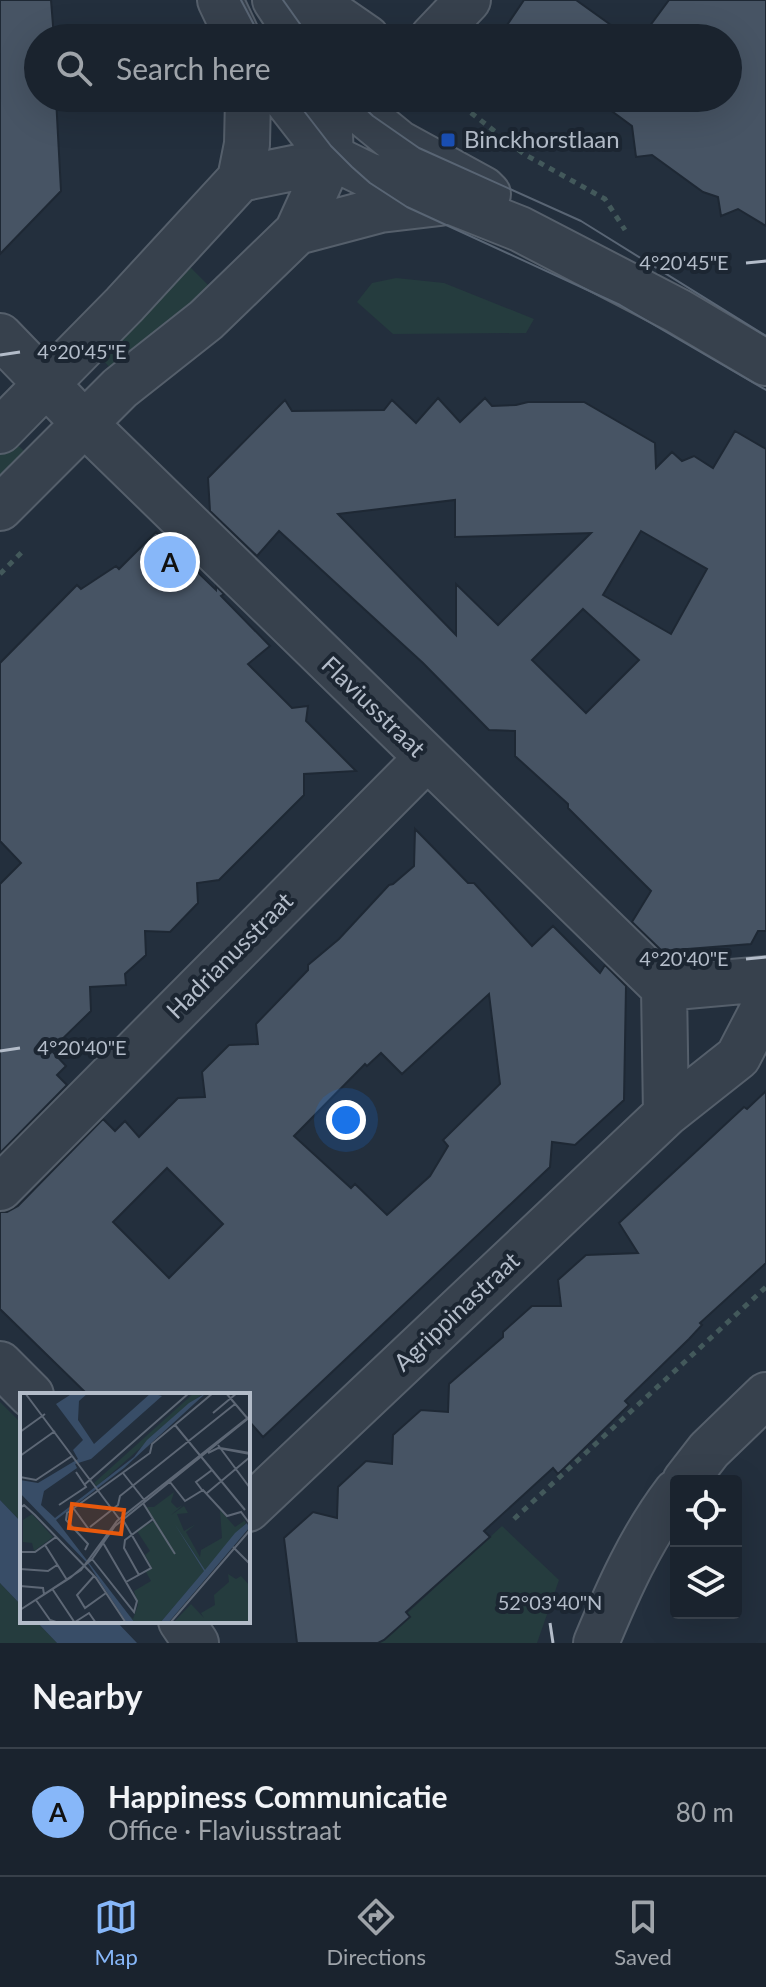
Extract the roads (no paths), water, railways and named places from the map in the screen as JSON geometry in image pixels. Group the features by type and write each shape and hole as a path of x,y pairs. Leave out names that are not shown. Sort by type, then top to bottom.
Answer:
{"street":[{"path":"220,0 231,24"},
{"path":"275,0 291,24"},
{"path":"318,0 347,24"},
{"path":"445,24 468,0"},
{"path":"0,431 124,305 240,179 247,144 248,112"},
{"path":"296,112 331,157 368,175 520,229 678,311 766,363"},
{"path":"0,508 120,388 226,302 297,232 331,157 329,112"},
{"path":"361,112 399,143 483,189 520,229"},
{"path":"240,179 313,164 331,157"},
{"path":"297,232 380,210 451,202"},
{"path":"0,336 84,423"},
{"name":"Flaviusstraat","path":"84,423 664,988"},
{"name":"Hadrianusstraat","path":"0,1188 426,759"},
{"path":"666,1114 664,988 766,979"},
{"name":"Agrippinastraat","path":"250,1507 666,1114 738,1057 766,1003"},
{"path":"0,1364 29,1393"},
{"path":"690,1475 709,1450 766,1395"},
{"path":"596,1643 652,1524 670,1500"},
{"path":"182,1623 196,1643"}],"water":[{"path":"0,1500 20,1521 20,1604 0,1583"},
{"path":"38,1623 118,1623 137,1643 57,1643"}],"tram line":[{"path":"241,0 254,24"},
{"path":"283,0 300,24"},
{"path":"305,112 352,167 407,207 620,305 766,390"},
{"path":"369,112 419,148 581,221 766,336"}],"place":[{"name":"Binckhorstlaan","path":"448,140"},
{"name":"Happiness Communicatie","path":"170,562"}]}
